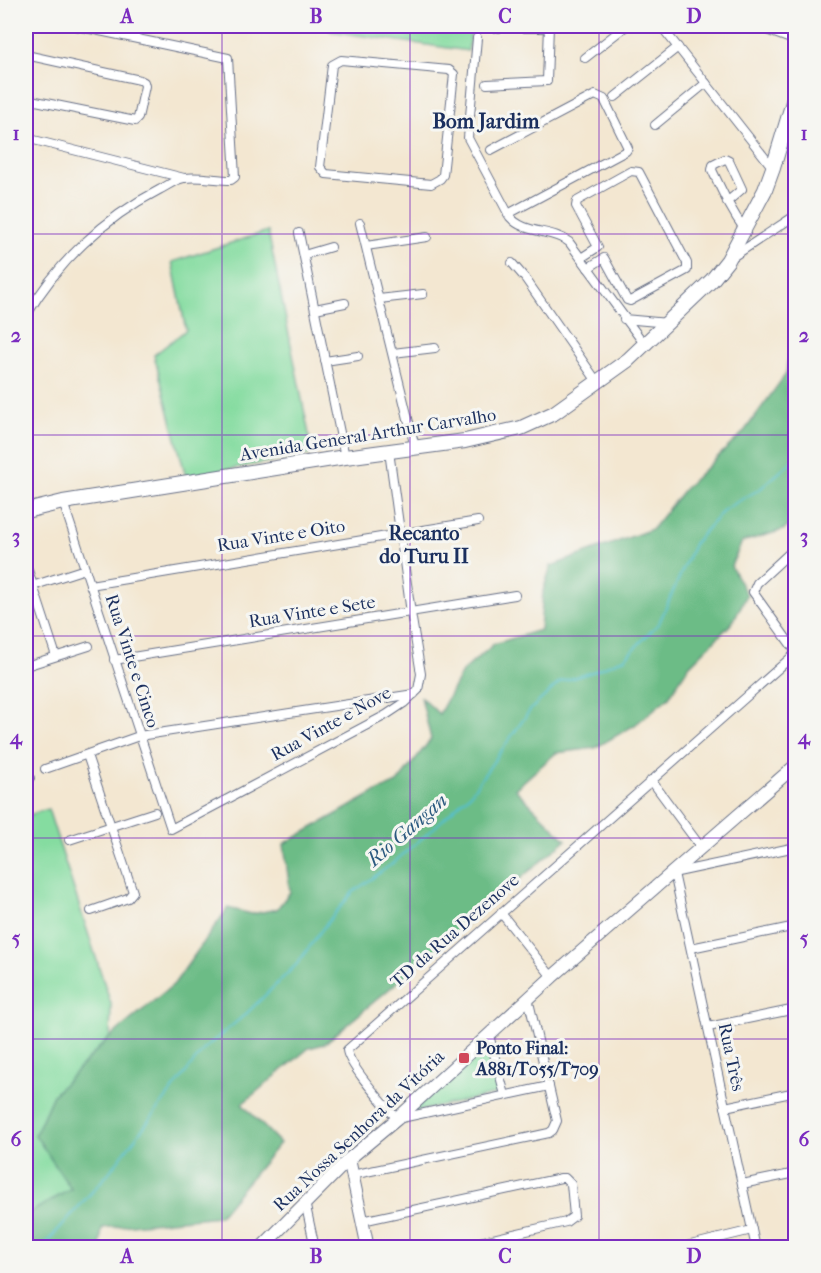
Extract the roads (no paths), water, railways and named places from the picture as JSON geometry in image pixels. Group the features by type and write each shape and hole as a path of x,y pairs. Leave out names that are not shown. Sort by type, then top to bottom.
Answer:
{"main road":[{"name":"Avenida General Arthur Carvalho","path":"26,511 63,502 345,457 465,441 528,425 554,413 598,383 645,345 712,280 728,260 745,230 773,168 795,92"}],"street":[{"path":"26,99 135,121 138,118 145,86 140,80 26,56 27,26"},
{"path":"26,138 184,178 227,180 234,178 228,58 93,27 76,26"},
{"path":"585,58 626,26"},
{"path":"661,26 773,168"},
{"path":"756,26 795,41"},
{"path":"487,84 547,81 549,27 494,28"},
{"path":"477,38 468,138 508,214 519,225 566,239 645,345"},
{"path":"615,97 678,47"},
{"path":"341,60 449,70 454,74 450,124 443,175 436,183 326,174 320,167 332,65 341,60"},
{"path":"655,126 706,83"},
{"path":"491,150 595,95 604,99 628,148 508,214"},
{"path":"450,124 468,127"},
{"path":"727,202 742,189 729,161 725,159 712,167 727,202 745,230"},
{"path":"631,171 637,171 687,263 687,270 630,301 627,300 604,258 576,206 577,201 631,171"},
{"path":"26,316 56,274 98,230 148,196 184,178"},
{"path":"728,260 795,215"},
{"path":"360,223 415,447"},
{"path":"299,233 345,457"},
{"path":"366,246 426,237"},
{"path":"304,255 332,247"},
{"path":"581,258 598,247"},
{"path":"588,268 604,258"},
{"path":"512,263 525,278 598,383"},
{"path":"379,299 423,294"},
{"path":"315,309 345,303"},
{"path":"624,319 669,323"},
{"path":"393,353 435,348"},
{"path":"325,361 358,356"},
{"name":"Rua Vinte e Nove","path":"171,829 386,715 418,690 421,674 389,451"},
{"name":"Rua Vinte e Cinco","path":"63,502 171,829"},
{"name":"Rua Vinte e Oito","path":"90,585 478,521"},
{"path":"795,547 757,583 753,592 795,652"},
{"path":"26,564 29,587 56,656"},
{"path":"29,587 85,568"},
{"name":"Rua Vinte e Sete","path":"114,660 515,595"},
{"path":"26,666 89,646"},
{"name":"TD da Rua Dezenove","path":"397,1119 363,1079 348,1056 347,1050 795,652"},
{"path":"45,769 139,736 414,694"},
{"path":"87,754 132,889 132,895 128,898 91,911"},
{"name":"Rua Nossa Senhora da Vitória","path":"264,1246 349,1159 397,1119 528,998 700,846 795,765"},
{"path":"651,780 700,846"},
{"path":"69,840 155,812"},
{"name":"Rua Nossa Senhora da Vitória","path":"672,873 795,847"},
{"name":"Rua Três","path":"672,873 691,948 756,1248"},
{"path":"501,913 552,977"},
{"path":"691,948 795,926"},
{"path":"352,1176 549,1133 553,1130 557,1121 528,998"},
{"path":"708,1027 795,1009"},
{"path":"489,1035 505,1095"},
{"path":"397,1119 549,1086"},
{"path":"725,1107 795,1092"},
{"path":"349,1159 368,1248"},
{"path":"742,1184 795,1173"},
{"path":"362,1221 561,1178 568,1180 571,1184 574,1216 566,1222 453,1248"},
{"path":"305,1202 315,1248"},
{"path":"678,1248 702,1245 752,1230"}],"waterway":[{"name":"Rio Gangan","path":"42,1248 107,1175 204,1049 247,1013 297,964 353,892 392,864 471,793 531,709 560,682 625,658 659,623 695,542 725,509 760,489 796,458"}],"place":[{"name":"Ponto Final: A881/T055/T709","path":"464,1058"}],"district":[{"name":"Bom Jardim","path":"486,121"},
{"name":"Recanto do Turu II","path":"424,544"}]}
